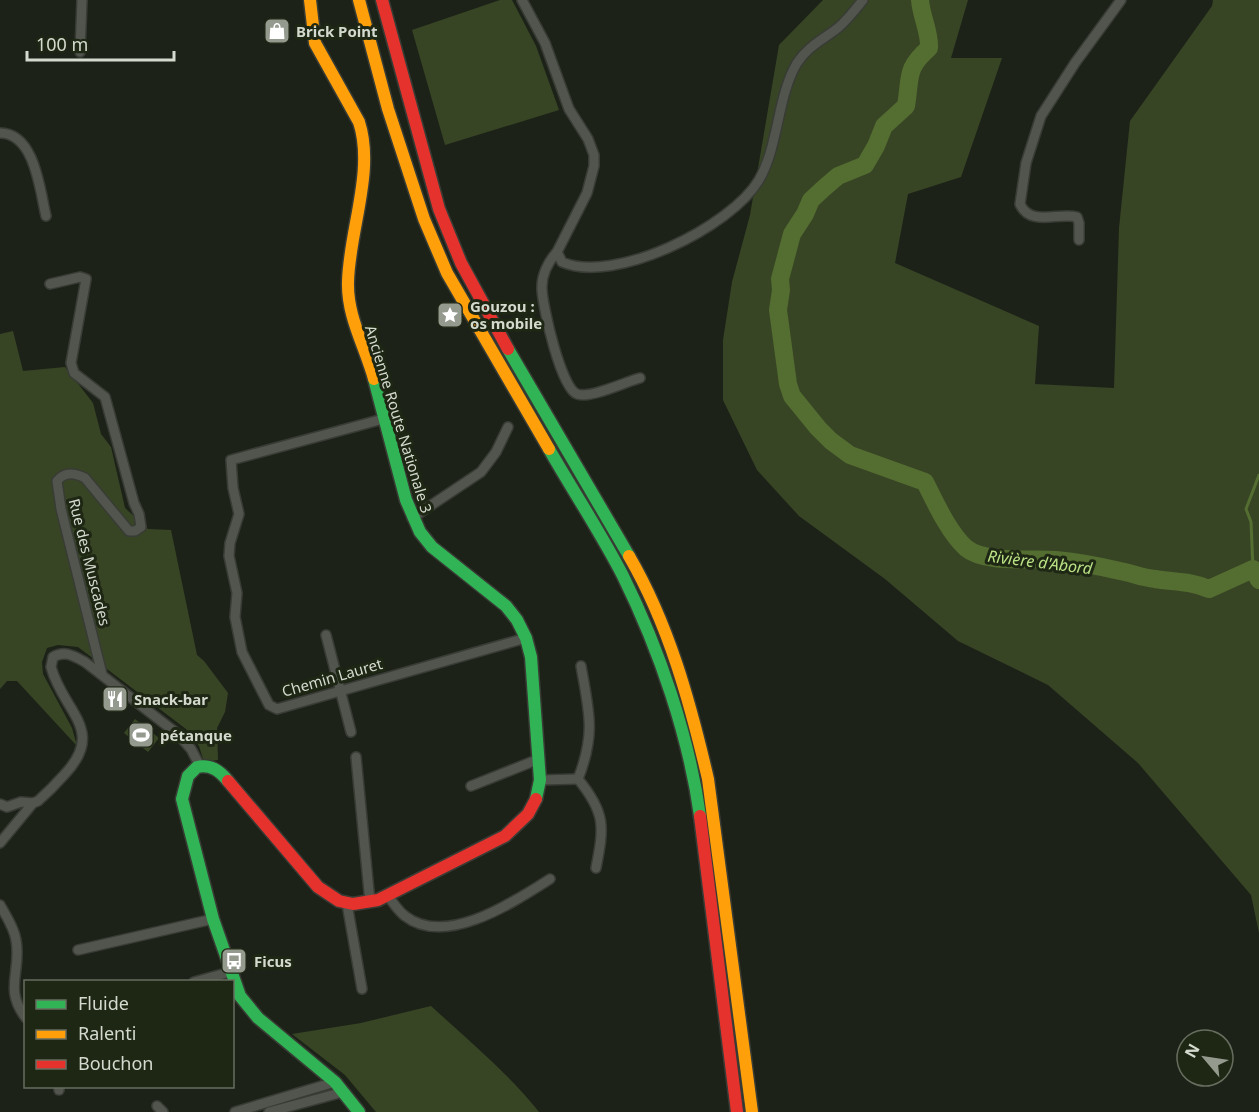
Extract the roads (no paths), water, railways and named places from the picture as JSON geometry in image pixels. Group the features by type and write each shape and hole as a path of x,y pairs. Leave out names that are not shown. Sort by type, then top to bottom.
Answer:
{"main road":[{"name":"Ancienne Route Nationale 3","path":"310,0 315,42 359,122 363,134 364,164 348,282 351,314 372,371 383,419 412,518 432,547 506,606 517,620 526,638 531,657 540,780 537,797 528,814 505,836 387,895 362,904 347,904"},
{"path":"357,0 373,70 424,219 447,273 622,575 665,676 695,780 737,1112"},
{"path":"382,0 439,208 461,263 636,569 662,623 680,675 708,779 752,1112"},
{"path":"233,980 213,919 182,799 184,782 188,774 200,766 220,771 318,886 331,897 347,904"},
{"path":"234,982 240,996 249,1008 339,1087 359,1112"}],"street":[{"path":"80,52 82,0"},
{"path":"522,0 545,43 569,109 588,139 594,155 594,166 587,193 557,252 551,259 544,274 542,289 546,317 566,384 575,394 587,396 640,378"},
{"path":"557,252 562,262 582,267 603,267 637,260 671,247 706,228 732,208 759,180 775,136 787,89 800,60 809,48 838,28 863,0"},
{"path":"1079,240 1077,217 1037,217 1023,210 1020,204 1026,163 1045,109 1121,0"},
{"path":"0,133 6,133 18,139 30,156 36,168 46,216"},
{"name":"Rue des Muscades","path":"51,284 80,277 87,279 71,363 74,373 105,397 141,527 135,531 129,531 85,478 75,473 60,476 57,481 61,509 102,674"},
{"name":"Chemin Lauret","path":"383,419 302,442 233,458 231,462 234,497 239,514 230,543 229,556 237,593 235,617 242,652 267,703 274,708 526,638"},
{"path":"412,518 482,472 496,452 508,427"},
{"path":"326,635 351,732"},
{"path":"0,843 33,803 42,797 75,763 83,746 81,727 52,674 51,661 60,653 68,654 102,674 179,735 191,749 200,766"},
{"path":"578,779 589,742 590,724 581,666"},
{"path":"356,757 370,902"},
{"path":"471,786 539,759"},
{"path":"540,780 578,779 587,789 601,814 600,845 596,868"},
{"path":"0,804 7,807 21,802 33,803"},
{"path":"387,895 406,917 421,924 436,927 454,926 511,904 550,879"},
{"path":"347,904 362,989"},
{"path":"0,905 11,924 16,939 14,996 24,1014"},
{"path":"78,950 213,919"},
{"path":"198,980 230,972"},
{"path":"235,1112 339,1087"},
{"path":"269,1112 339,1087"}],"waterway":[{"name":"Rivière d'Abord","path":"920,0 929,48 912,68 906,106 884,126 865,165 838,176 811,200 792,234 780,279 778,310 788,384 792,396 818,428 850,455 925,482 954,534 966,548 974,553 996,558 1080,563 1151,578 1189,583 1209,589 1253,569 1259,580"},
{"path":"1253,569 1251,522 1246,509 1259,475"}],"place":[{"name":"Brick Point","path":"277,31"},
{"name":"Gouzou : os mobile","path":"450,315"},
{"name":"Snack-bar","path":"115,699"},
{"name":"pétanque","path":"141,735"},
{"name":"Ficus","path":"234,961"}]}
